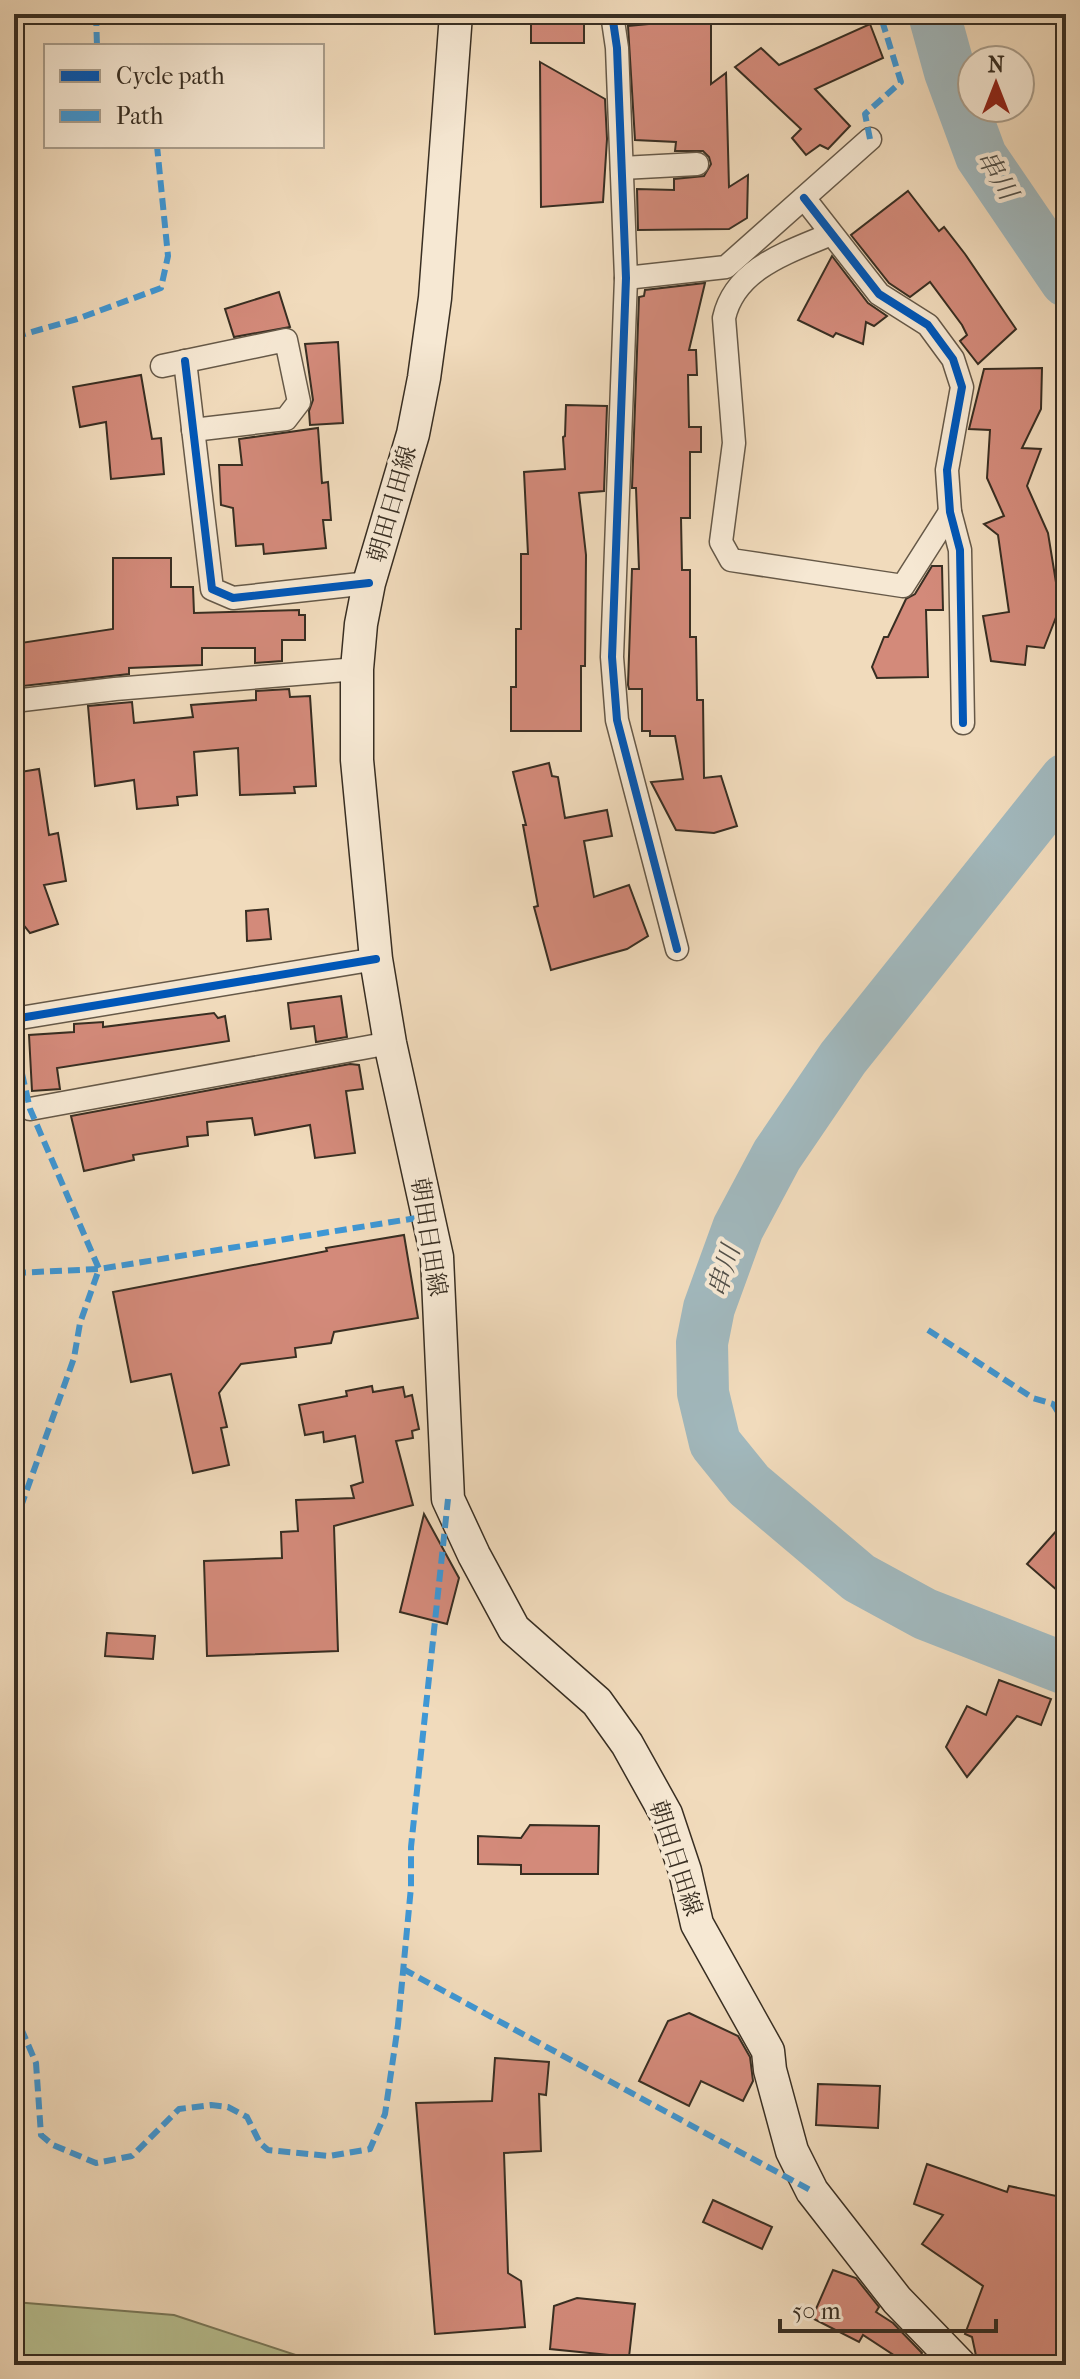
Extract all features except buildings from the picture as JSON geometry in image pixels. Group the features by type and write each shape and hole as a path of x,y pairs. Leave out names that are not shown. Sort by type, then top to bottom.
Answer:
{"main road":[{"name":"朝田日田線","path":"456,14 435,298 424,378 413,434 369,583 357,669 357,760 376,959 390,1043 437,1257 448,1499 514,1629 597,1702 627,1744 666,1814 685,1871 697,1924 768,2051 770,2070 792,2151 812,2191 897,2300 960,2365"}],"street":[{"path":"612,14 617,48 626,278 612,657 617,720 677,949"},
{"path":"626,278 726,267 870,139"},
{"path":"622,168 697,164"},
{"path":"804,198 879,294 928,325 953,359 962,387 947,470 950,512 960,550 963,723"},
{"path":"831,234 774,259 736,287 727,303 724,318 734,443 721,542 731,560 903,586 950,512"},
{"path":"162,366 286,340 299,402 286,419 193,430"},
{"path":"185,361 212,589 233,598 369,583"},
{"path":"14,701 115,689 357,669"},
{"path":"14,1019 376,959"},
{"path":"30,1109 390,1043"}],"green space":[{"path":"14,2302 174,2315 326,2365 14,2365"}],"waterway":[{"name":"串川","path":"934,14 950,72 981,156 1066,281"},
{"name":"串川","path":"1066,779 843,1058 777,1155 738,1228 709,1308 702,1343 703,1393 715,1443 749,1485 859,1578 925,1614 1066,1669"}],"marked path":[{"path":"96,14 97,44"},
{"path":"870,139 865,114 901,82 880,14"},
{"path":"14,337 77,319 161,288 168,256 157,148"},
{"path":"14,1038 30,1109 99,1269 80,1323 74,1358 14,1526"},
{"path":"14,1273 99,1269 429,1216"},
{"path":"928,1330 1033,1398 1053,1404 1066,1425"},
{"path":"14,2012 36,2063 41,2135 53,2145 96,2163 132,2156 179,2109 211,2105 228,2107 247,2117 260,2143 268,2150 329,2156 370,2149 385,2114 398,2025 411,1887 411,1847 448,1499"},
{"path":"403,1969 812,2191"}],"cycle path":[{"path":"612,14 617,48 626,278 612,657 617,720 677,949"},
{"path":"804,198 879,294 928,325 953,359 962,387 947,470 950,512 960,550 963,723"},
{"path":"185,361 212,589 233,598 369,583"},
{"path":"14,1019 376,959"}]}
